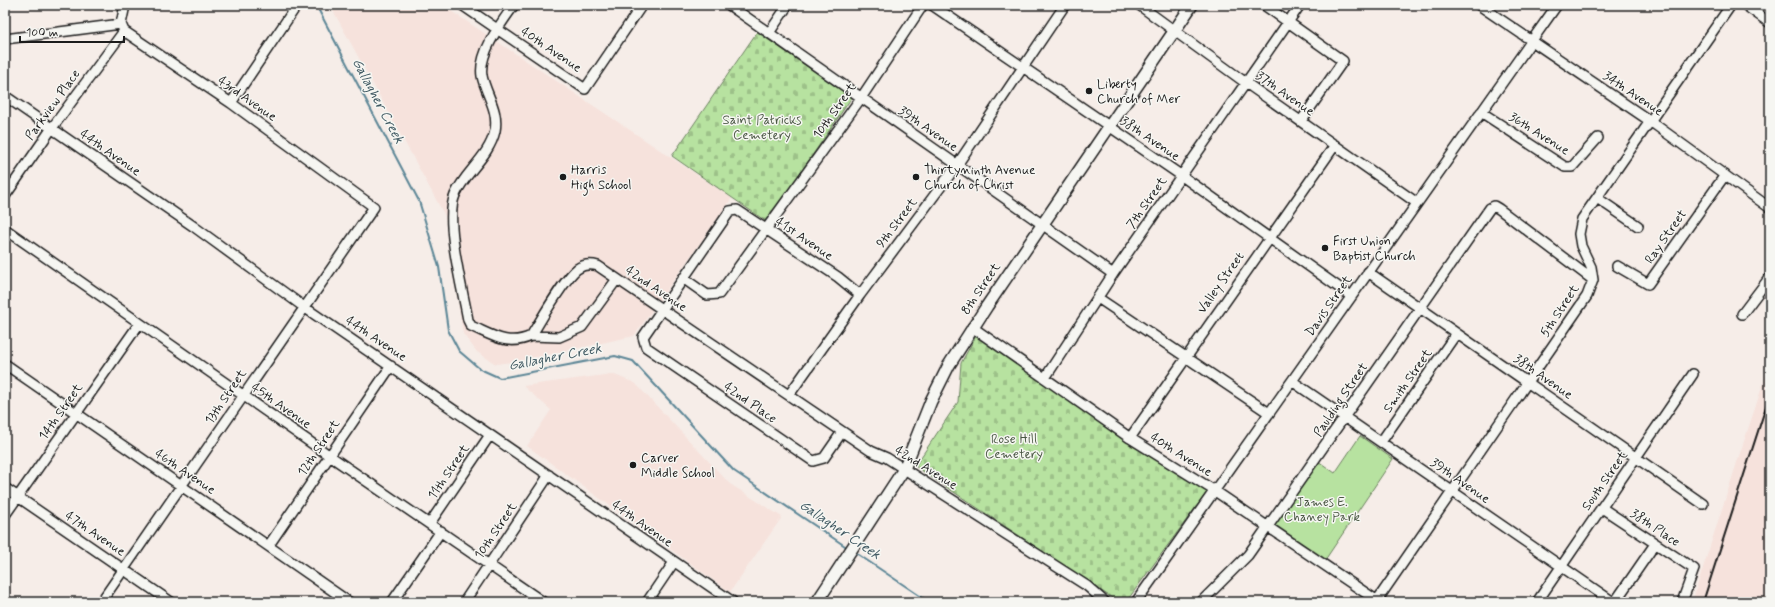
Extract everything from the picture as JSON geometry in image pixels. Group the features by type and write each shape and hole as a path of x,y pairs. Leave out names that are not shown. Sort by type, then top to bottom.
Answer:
{"main road":[{"name":"8th Street","path":"817,602 904,469 931,401 949,365 972,327 1192,5"}],"street":[{"path":"5,39 122,27 124,5"},
{"name":"40th Avenue","path":"462,5 585,89 642,5"},
{"path":"514,5 497,29 484,59 482,75 496,115 495,130 487,150 455,194 451,209 454,245 470,326 506,341 519,341 531,336 559,337 582,328 617,279"},
{"name":"39th Avenue","path":"729,5 1113,274"},
{"path":"769,33 788,5"},
{"name":"10th Street","path":"683,278 707,295 718,294 861,98 923,5"},
{"name":"38th Avenue","path":"932,5 1182,176 1351,296"},
{"name":"9th Street","path":"789,395 860,295 957,165 1065,5"},
{"name":"37th Avenue","path":"1139,5 1175,29 1246,83 1417,203"},
{"path":"1264,5 1343,61 1301,121"},
{"name":"7th Street","path":"1045,378 1113,274 1300,5"},
{"name":"34th Avenue","path":"1479,5 1650,121 1770,208"},
{"name":"Davis Street","path":"1136,602 1557,5"},
{"name":"5th Street","path":"1377,602 1587,296 1593,280 1591,267 1581,246 1579,234 1582,219 1732,5"},
{"path":"1745,5 1770,22"},
{"path":"231,103 295,8"},
{"name":"43rd Avenue","path":"122,27 231,103 374,207"},
{"name":"Parkview Place","path":"5,196 122,27"},
{"name":"44th Avenue","path":"5,96 193,226 304,307 733,602"},
{"name":"36th Avenue","path":"1481,112 1565,167 1572,167 1598,138"},
{"name":"Valley Street","path":"1130,438 1334,144"},
{"name":"Ray Street","path":"1617,266 1648,284 1725,175"},
{"path":"1597,198 1638,226"},
{"name":"Paulding Street","path":"1201,602 1248,555 1268,528 1419,308 1490,208 1494,206 1593,280"},
{"name":"13th Street","path":"101,602 374,207"},
{"name":"41st Avenue","path":"683,278 730,211 737,210 838,277 860,295"},
{"name":"45th Avenue","path":"5,229 242,396 544,602"},
{"name":"42nd Avenue","path":"531,336 572,274 578,268 591,264 598,266 662,308 842,432 871,451 887,458 1087,586 1105,602"},
{"name":"38th Avenue","path":"1368,272 1703,504"},
{"path":"1742,314 1770,277"},
{"path":"662,308 683,278"},
{"path":"1098,298 1269,413"},
{"name":"42nd Place","path":"662,308 643,337 646,347 813,461 824,458 842,432"},
{"name":"14th Street","path":"5,515 139,324"},
{"name":"40th Avenue","path":"972,327 1130,438 1215,491 1377,602"},
{"name":"Smith Street","path":"1381,442 1456,334"},
{"name":"46th Avenue","path":"5,364 269,545 349,602"},
{"name":"12th Street","path":"269,545 391,366"},
{"name":"South Street","path":"1537,602 1693,374"},
{"name":"39th Avenue","path":"1292,380 1344,418 1614,602"},
{"name":"11th Street","path":"430,523 490,435"},
{"name":"10th Street","path":"464,602 549,475"},
{"name":"47th Avenue","path":"5,488 171,602"},
{"name":"38th Place","path":"1602,508 1694,569 1682,602"},
{"path":"392,602 441,531"},
{"path":"1614,602 1655,544"},
{"path":"647,602 674,562"}],"shaded area":[{"name":"Harris High School","path":"330,5 442,5 732,198 634,336 518,361 496,364 477,352 463,334 445,216"},
{"path":"1770,363 1770,602 1692,602 1741,450"},
{"name":"Carver Middle School","path":"612,374 635,383 730,484 782,517 730,592 527,446 551,410 523,386"}],"green space":[{"name":"Saint Patricks Cemetery","path":"757,32 852,97 767,222 672,156"},
{"name":"Rose Hill Cemetery","path":"976,336 1207,492 1126,602 1118,602 915,466 958,402 961,363"},
{"name":"James E. Chaney Park","path":"1360,436 1393,459 1325,560 1275,526 1318,461 1335,473"}],"waterway":[{"name":"Gallagher Creek","path":"316,5 419,201 439,267 448,330 459,351 480,369 500,378 615,356 633,361 734,471 848,548"},
{"name":"Gallagher Creek","path":"853,551 929,602"}],"railway":[{"path":"1703,602 1770,394"}],"place":[{"name":"Liberty Church of Mer","path":"1089,91"},
{"name":"Harris High School","path":"563,177"},
{"name":"Thirtyninth Avenue Church of Christ","path":"916,177"},
{"name":"First Union Baptist Church","path":"1325,248"},
{"name":"Carver Middle School","path":"633,465"}]}
